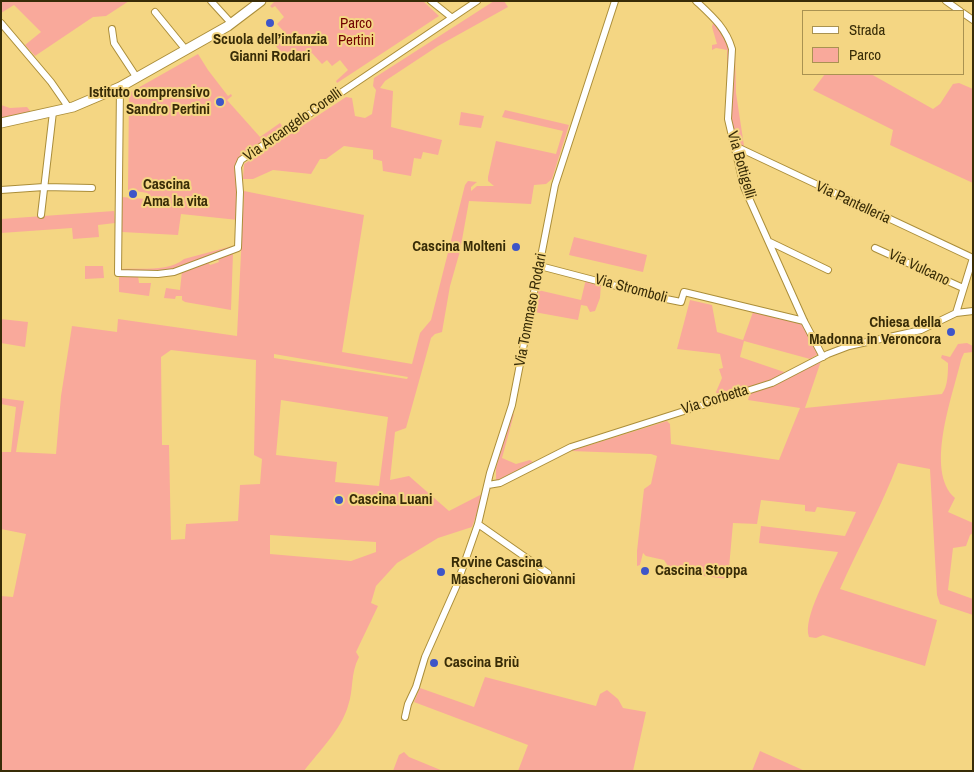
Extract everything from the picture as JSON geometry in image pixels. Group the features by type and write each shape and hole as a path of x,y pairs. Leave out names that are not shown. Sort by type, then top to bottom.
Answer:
{"street":[{"path":"211,1 232,24"},
{"path":"1,123 69,108 120,87 232,24 261,1"},
{"path":"431,1 451,17 478,1"},
{"name":"Via Tommaso Rodari","path":"405,717 425,656 443,618 478,524 512,405 555,185 614,1"},
{"name":"Via Bottigelli","path":"696,1 722,26 732,49 728,119 744,187 804,321 823,356"},
{"path":"946,1 958,10"},
{"path":"155,12 186,50"},
{"name":"Via Arcangelo Corelli","path":"120,87 118,273 158,274 174,272 238,248 240,192 238,167 241,160 451,17"},
{"path":"1,23 51,82 69,108"},
{"path":"112,29 114,44 137,78"},
{"path":"41,215 53,112"},
{"name":"Via Pantelleria","path":"735,146 973,258"},
{"path":"1,190 44,187 92,188"},
{"path":"770,242 828,270"},
{"name":"Via Vulcano","path":"876,248 963,288"},
{"path":"973,258 963,288 959,313 973,311"},
{"name":"Via Stromboli","path":"540,266 681,302 684,292 804,321"},
{"name":"Via Corbetta","path":"488,485 500,483 571,447 772,383 823,356 860,343 921,330 959,313"},
{"path":"478,524 548,573"}],"green space":[{"path":"1,1 129,1 106,16 93,17 35,56 25,45 41,32 14,5 1,13"},
{"name":"Parco Pertini","path":"275,1 423,1 439,16 337,83 336,81 348,70 340,60 332,66 327,60 322,64 312,53 300,63 296,57 289,62 276,46 288,36 277,24 284,17 275,6 272,8 270,6"},
{"path":"494,1 504,1 508,7 438,46 385,81 380,88 393,91 391,127 442,140 438,155 423,152 421,159 414,158 411,176 383,171 382,161 373,159 373,150 344,146 326,159 320,159 311,174 273,170 253,179 243,179 244,164 346,97 352,98 355,116 365,118 372,114 376,90 373,86 374,78"},
{"path":"713,23 716,23 731,50 727,88 727,50 716,48 712,50 712,45 717,44 712,27"},
{"path":"732,49 735,51 736,93 744,146 741,149 735,146 729,119"},
{"path":"198,54 228,96 231,94 232,96 227,100 260,137 280,123 283,127 248,152 238,167 238,220 181,214 178,235 122,232 122,197 146,199 148,193 128,190 129,93"},
{"path":"824,75 873,75 933,109 940,104 953,84 959,83 973,89 973,183 890,145 893,130 813,90"},
{"path":"1,105 10,108 27,107 32,113 1,119"},
{"path":"505,110 569,125 552,179 546,184 534,185 531,204 469,201 442,332 435,334 431,338 406,428 395,432 390,480 409,476 449,511 484,493 472,527 438,538 397,563 376,586 371,603 378,606 356,652 359,657 354,669 348,706 345,715 329,740 304,771 1,771 1,596 13,597 26,534 1,529 1,452 11,452 16,407 1,404 1,398 24,401 16,452 56,454 61,396 72,326 117,332 118,319 237,336 244,191 364,215 342,352 412,364 420,333 431,320 465,185 468,181 477,182 471,187 471,191 477,186 494,186 488,181 488,177 496,141 556,154 563,131 502,117","holes":["171,350 256,360 254,455 262,459 260,484 240,485 238,521 186,524 185,539 171,540 169,445 162,445 161,357","274,354 408,377 407,379 274,358","281,400 388,417 379,486 335,482 337,462 276,455","270,535 376,542 376,552 351,561 270,554"]},
{"path":"461,112 484,116 481,128 459,125"},
{"path":"114,211 115,223 98,225 99,237 73,239 72,228 1,233 1,219"},
{"path":"574,237 647,255 643,272 569,255"},
{"path":"236,245 167,272 124,272 122,269 163,268 184,259"},
{"path":"233,253 231,310 185,302 182,300 182,296 176,296 175,299 164,298 166,288 180,290 182,271 208,262 210,265 219,262 218,259"},
{"path":"85,266 103,266 104,278 85,279"},
{"path":"138,276 139,283 151,283 149,296 119,292 119,277"},
{"path":"586,279 601,283 600,298 595,311 590,312 587,306 581,305 578,320 534,312 538,290 581,300"},
{"path":"690,300 712,305 717,332 743,340 753,312 802,324 818,354 810,359 744,341 740,357 787,373 766,382 718,396 716,392 722,378 719,369 723,368 720,354 677,349"},
{"path":"1,319 28,322 25,347 1,343"},
{"path":"967,343 973,346 973,352 964,353 961,360 947,412 941,452 942,470 946,486 955,498 948,512 973,523 973,533 970,535 966,546 953,548 948,590 973,599 973,615 940,604 937,595 930,469 898,463 885,495 840,589 937,620 925,666 823,635 816,638 809,637 809,618 823,582 838,552 759,543 761,526 845,536 856,512 817,507 815,512 805,511 805,505 761,500 757,524 733,523 728,579 672,572 664,560 646,556 643,553 640,565 637,566 644,489 651,484 657,456 651,454 571,451 667,421 670,424 671,444 779,460 800,408 748,400 750,392 791,376 821,361 805,408 942,394 947,383 948,363 941,358 942,355 950,357 958,344"},
{"path":"514,414 502,458 516,464 530,460 533,462 496,481 496,468 511,416"},
{"path":"485,677 596,706 600,694 607,690 618,699 623,708 646,712 633,771 518,771 528,745 414,702 420,688 474,707"},
{"path":"760,751 805,771 752,771"},
{"path":"404,752 409,757 443,771 393,771 399,755"}],"place":[{"name":"Scuola dell’infanzia Gianni Rodari","path":"270,23"},
{"name":"Istituto comprensivo Sandro Pertini","path":"220,102"},
{"name":"Cascina Ama la vita","path":"133,194"},
{"name":"Cascina Molteni","path":"516,247"},
{"name":"Chiesa della Madonna in Veroncora","path":"951,332"},
{"name":"Cascina Luani","path":"339,500"},
{"name":"Cascina Stoppa","path":"645,571"},
{"name":"Rovine Cascina Mascheroni Giovanni","path":"441,572"},
{"name":"Cascina Briù","path":"434,663"}]}
